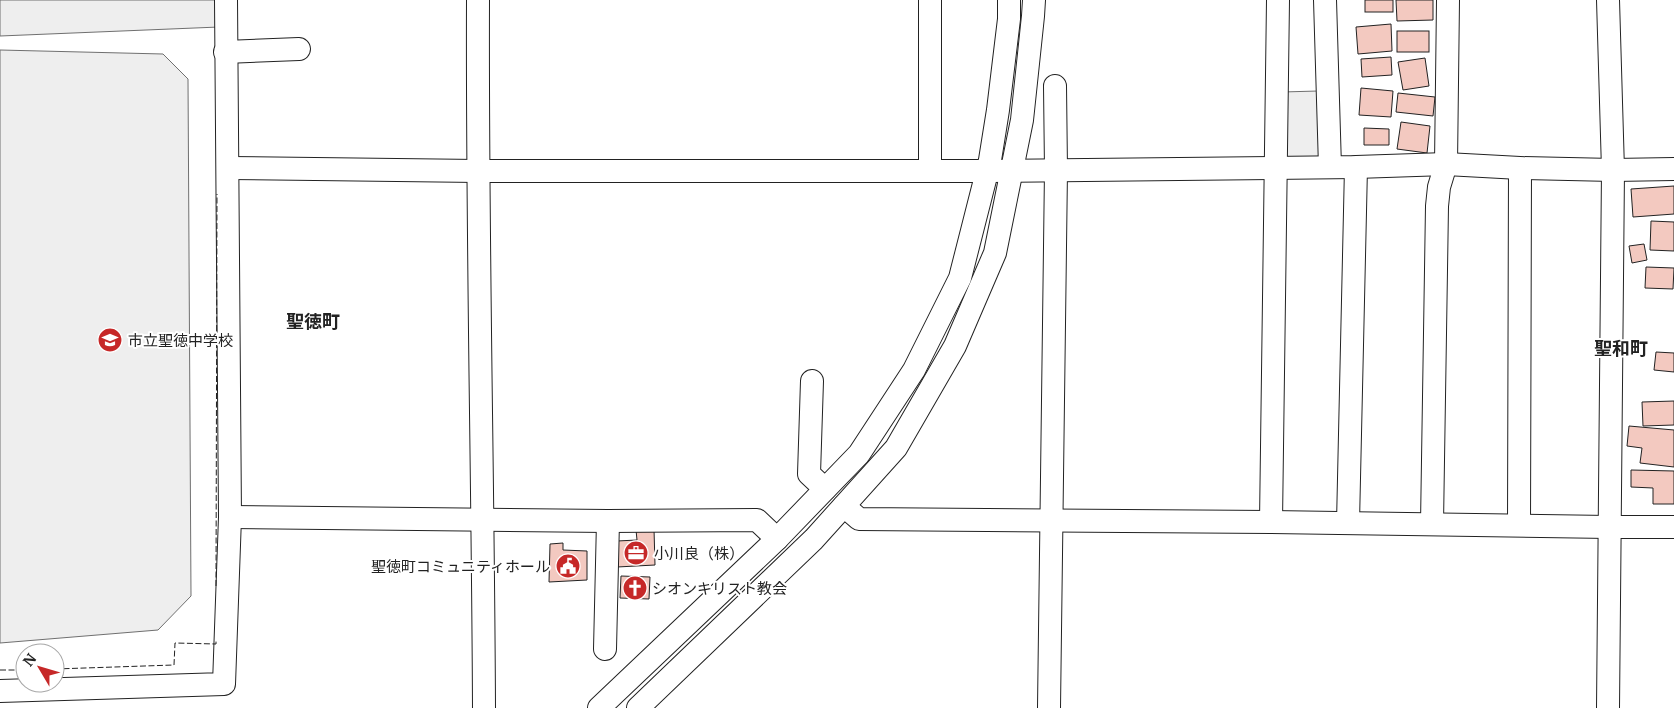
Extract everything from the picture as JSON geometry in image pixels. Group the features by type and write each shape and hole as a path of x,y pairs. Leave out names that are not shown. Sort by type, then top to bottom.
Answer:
{"street":[{"path":"0,691 224,684 230,517 226,0"},
{"path":"478,0 478,171 484,520 484,708"},
{"path":"930,0 930,170"},
{"path":"598,708 776,539 859,454 914,370 960,278 987,171 998,110 1009,19 1009,0"},
{"path":"638,708 814,540 896,448 955,346 995,253 1022,120 1034,0"},
{"path":"1271,522 1278,0"},
{"path":"1325,0 1330,167"},
{"path":"1432,524 1438,206 1439,187 1446,164 1448,0"},
{"path":"1608,0 1612,170 1608,708"},
{"path":"225,52 299,49"},
{"path":"1049,708 1056,170 1055,86"},
{"path":"228,168 478,171 1012,171 1356,168 1446,164 1520,168 1674,169"},
{"path":"1348,523 1356,168"},
{"path":"1519,525 1520,168"},
{"path":"812,381 809,474 825,489"},
{"path":"844,506 859,519 1674,527"},
{"path":"230,517 608,521 757,520 776,539"},
{"path":"605,649 608,521"}],"shaded area":[{"path":"0,0 217,0 219,27 0,36"},
{"name":"市立聖徳中学校","path":"0,50 163,54 188,79 191,596 158,630 0,643"},
{"path":"1318,91 1319,159 1283,160 1282,92"}],"building":[{"path":"1365,0 1393,0 1393,12 1365,12"},
{"path":"1396,0 1433,0 1433,20 1397,21"},
{"path":"1391,24 1392,51 1358,54 1356,27"},
{"path":"1397,31 1429,31 1429,52 1397,52"},
{"path":"1391,57 1392,75 1362,77 1361,59"},
{"path":"1425,58 1429,86 1403,90 1398,62"},
{"path":"1361,88 1393,91 1391,117 1359,115"},
{"path":"1398,93 1435,97 1433,116 1396,112"},
{"path":"1401,122 1430,126 1427,153 1397,149"},
{"path":"1364,128 1389,129 1389,145 1364,145"},
{"path":"1674,186 1674,214 1633,217 1631,189"},
{"path":"1651,221 1674,222 1674,251 1650,250"},
{"path":"1644,244 1647,260 1632,263 1629,246"},
{"path":"1646,267 1674,268 1673,289 1645,288"},
{"path":"1656,352 1674,353 1674,372 1654,370"},
{"path":"1674,401 1674,425 1643,426 1642,402"},
{"path":"1629,426 1674,430 1674,467 1640,463 1642,448 1627,446"},
{"path":"1631,470 1674,471 1674,504 1653,504 1653,488 1631,487"},
{"name":"小川良（株）","path":"654,529 655,565 617,567 617,541 637,540 636,530"},
{"name":"聖徳町コミュニティホール","path":"563,543 563,550 587,551 587,580 549,582 550,544"},
{"name":"シオンキリスト教会","path":"621,576 650,577 649,599 620,598"}],"fence":[{"path":"216,586 217,194"},
{"path":"65,669 174,665 175,643 216,644 216,641"},
{"path":"0,670 15,670"}],"place":[{"name":"市立聖徳中学校","path":"110,340"},
{"name":"小川良（株）","path":"636,553"},
{"name":"聖徳町コミュニティホール","path":"568,566"},
{"name":"シオンキリスト教会","path":"635,588"}],"district":[{"name":"聖徳町","path":"313,321"},
{"name":"聖和町","path":"1621,348"}]}
